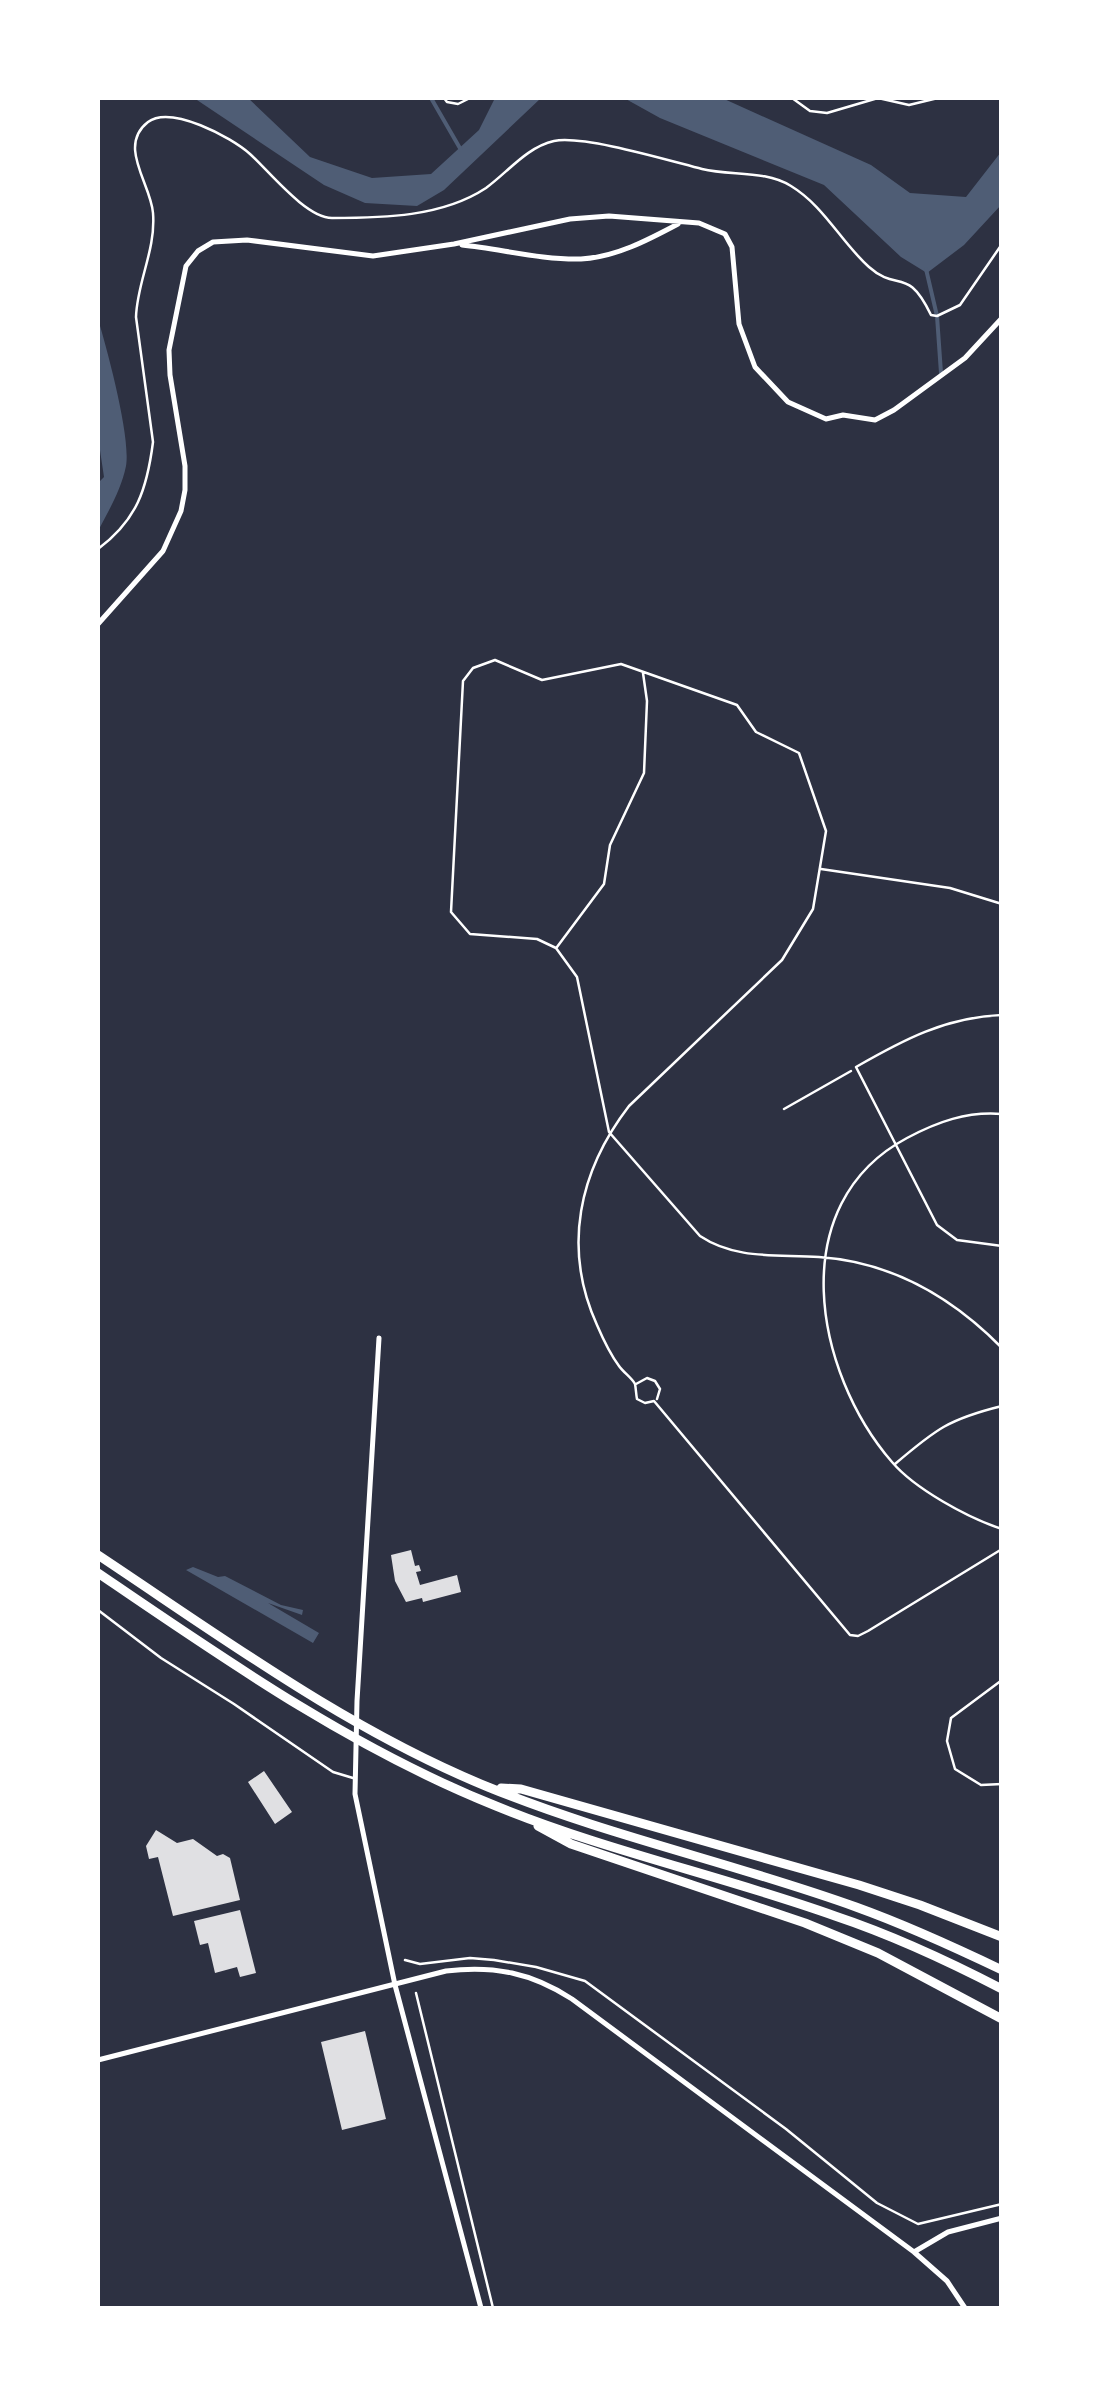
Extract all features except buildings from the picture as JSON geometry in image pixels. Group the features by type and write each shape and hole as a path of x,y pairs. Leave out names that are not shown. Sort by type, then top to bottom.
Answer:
{"highway":[{"path":"98,1555 326,1703 488,1787 600,1828 855,1906 1002,1970"},
{"path":"98,1573 370,1747 514,1813 571,1844 805,1923 878,1953 1002,2019"},
{"path":"488,1787 522,1789 842,1880 920,1904 1002,1937"},
{"path":"514,1813 619,1850 837,1916 890,1936 1002,1989"}],"street":[{"path":"98,624 163,551 181,511 186,490 185,466 169,350 186,266 198,251 213,242 231,239 364,256 454,244 570,219 608,216 699,223 725,234 734,255 739,324 755,367 788,402 826,419 843,414 874,420 894,410 974,349 1002,318"},
{"path":"454,244 580,259 610,254 681,222"},
{"path":"379,1338 354,1779 394,1985 481,2308"},
{"path":"98,2060 468,1968 510,1971 550,1985 914,2252 947,2281 965,2308"},
{"path":"914,2252 948,2232 1002,2218"}],"lane":[{"path":"636,1386 642,1379 656,1381 660,1394 654,1401 645,1403 638,1399 636,1386 620,1366 589,1308 579,1258 581,1201 596,1156 610,1132 629,1106 782,960 813,910 826,831 799,752 756,732 736,704 621,664 542,680 495,660 473,668 462,681 451,912 470,934 537,939 556,948 577,977 610,1132 700,1236 719,1248 737,1254 825,1258 903,1275 968,1316 1002,1348"},
{"path":"556,948 604,884 610,844 644,773 647,701 643,672"},
{"path":"820,868 950,888 1002,904"},
{"path":"1002,1015 941,1023 856,1067 938,1225 957,1240 1002,1246"},
{"path":"1002,1114 956,1116 894,1145 854,1183 832,1224 825,1258 826,1324 832,1352 866,1428 894,1465 955,1508 1002,1529"},
{"path":"654,1401 840,1626 853,1636 868,1631 1002,1548"},
{"path":"894,1465 931,1433 958,1417 1002,1406"},
{"path":"98,1610 161,1658 333,1772 354,1779"},
{"path":"1002,1680 951,1718 948,1741 955,1769 981,1786 1002,1784"}],"path":[{"path":"444,98 458,104 470,98"},
{"path":"792,98 810,111 827,113 878,98 909,105 938,98"},
{"path":"98,549 120,531 138,506 153,442 136,317 136,302 151,254 153,211 134,142 146,123 162,115 187,120 248,151 282,188 325,218 432,211 485,188 532,150 555,141 654,156 706,170 763,176 787,183 810,198 871,269 907,281 920,293 931,315 937,316 960,305 1002,244"},
{"path":"784,1109 856,1067"},
{"path":"405,1960 420,1964 470,1958 494,1960 584,1981 786,2129 876,2203 918,2224 1002,2204"},
{"path":"416,1993 494,2308"}],"water":[{"path":"194,98 248,98 310,157 372,178 431,174 479,130 495,98 541,98 444,190 417,206 365,203 324,185"},
{"path":"624,98 722,98 871,165 910,193 966,197 1001,152 1001,205 964,245 927,273 901,257 824,185 660,118"},
{"path":"98,319 127,453 121,483 98,531 98,483 104,477 98,437"},
{"path":"193,1567 225,1576 281,1605 303,1610 302,1615 268,1603 319,1633 313,1643 186,1570"}],"waterway":[{"path":"431,98 461,150"},
{"path":"926,269 937,316 941,373"}]}
